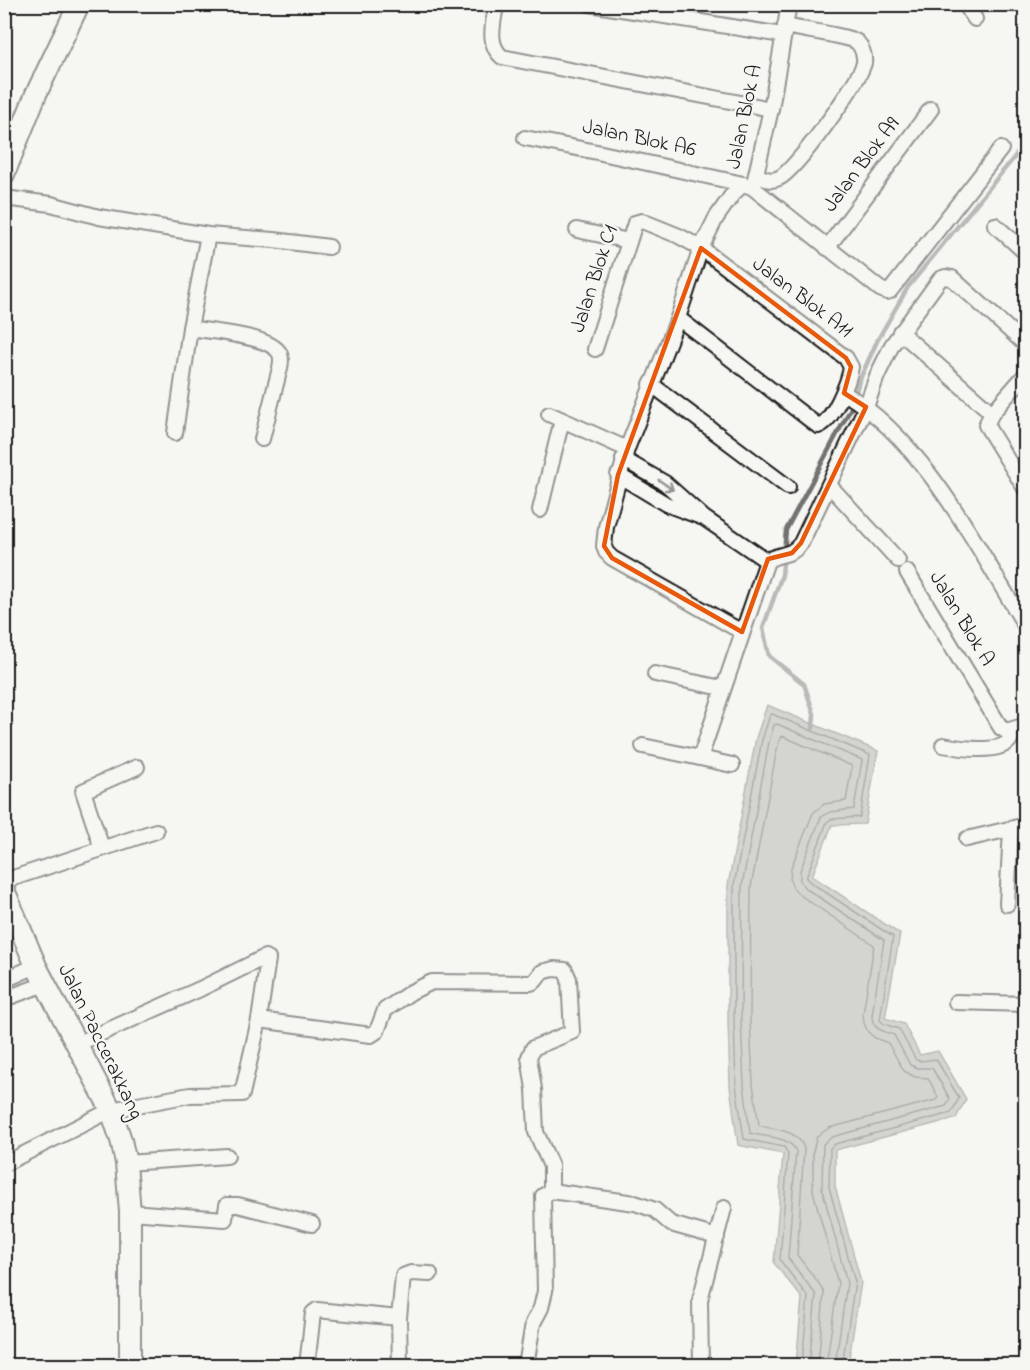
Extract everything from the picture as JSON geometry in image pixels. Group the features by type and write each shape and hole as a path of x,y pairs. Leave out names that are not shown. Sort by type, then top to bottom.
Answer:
{"main road":[{"path":"4,174 36,94 79,4"},
{"name":"Jalan Paccerakkang","path":"4,890 36,966 111,1110 126,1163 130,1212 130,1365"}],"street":[{"path":"496,4 492,38 496,51 502,57 771,109"},
{"path":"590,4 852,39 862,49 863,66 820,132 789,170 779,178 750,182"},
{"name":"Jalan Blok A","path":"742,632 612,558 604,546 606,527 625,454 678,318 702,248 716,218 732,195 750,182 771,109 789,4"},
{"path":"965,4 975,19"},
{"name":"Jalan Blok A9","path":"827,248 931,109"},
{"name":"Jalan Blok A6","path":"525,138 750,182 827,248 887,292 1001,149"},
{"path":"4,198 51,204 99,217 208,235 329,247"},
{"name":"Jalan Blok C1","path":"595,349 635,224 642,221 702,248"},
{"path":"995,225 1026,253"},
{"path":"577,230 629,241"},
{"path":"175,433 190,328 208,235"},
{"name":"Jalan Blok A11","path":"702,248 849,361 852,366 845,394"},
{"path":"540,510 556,417 625,454 665,483 704,518 769,560 792,553 801,543 829,485 863,404 900,332 940,279 952,278 1026,345"},
{"path":"678,318 819,426 824,424 845,394 863,404 897,436 935,480 1026,627"},
{"path":"190,328 264,341 279,353 280,368 262,439"},
{"path":"900,332 992,413"},
{"path":"1026,374 992,413 986,424 992,438 1026,490"},
{"path":"651,384 788,487"},
{"path":"618,476 666,504 704,518"},
{"name":"Jalan Blok A","path":"829,485 903,566 1001,728 1009,730"},
{"path":"700,758 722,688 769,560"},
{"path":"655,674 722,688"},
{"path":"943,745 978,749 1001,746 1010,741 1009,730 1026,725"},
{"path":"644,746 732,765"},
{"path":"102,848 83,791 137,767"},
{"path":"967,839 1026,825"},
{"path":"1007,904 1011,828"},
{"path":"4,881 156,831"},
{"path":"4,1164 111,1110 190,1095 242,1095 259,1020 269,960 265,957 77,1044"},
{"path":"4,980 36,966"},
{"path":"259,1020 371,1035 377,1031 385,1010 411,992 432,982 531,983 542,972 554,969 565,970 569,979 572,1032 533,1048 529,1057 534,1089 536,1132 551,1166 551,1191"},
{"path":"4,999 45,984"},
{"path":"956,1002 1026,1004"},
{"path":"126,1163 227,1156"},
{"path":"526,1365 533,1323 544,1298 546,1262 543,1196 551,1191 635,1203 655,1210 671,1224 717,1237"},
{"path":"130,1212 225,1220 227,1205 238,1205 312,1224"},
{"path":"701,1365 700,1300 724,1209"},
{"path":"400,1365 399,1318 404,1276 415,1272 429,1274"},
{"path":"307,1365 313,1313 317,1310 399,1318"}],"highlighted area":[{"path":"701,248 846,358 851,367 844,393 866,407 801,543 792,553 768,559 742,632 612,558 604,546 618,475"}],"water":[{"path":"767,705 878,751 865,824 832,825 812,876 900,934 885,1018 904,1024 920,1055 938,1051 966,1099 956,1118 835,1150 835,1186 861,1282 848,1365 796,1365 802,1298 774,1263 783,1154 738,1145 730,1086 728,885 756,738"}],"waterway":[{"path":"813,728 814,714 804,684 769,656 763,628 782,575 786,530 851,408 859,381 878,339 908,287 1026,143"}]}
